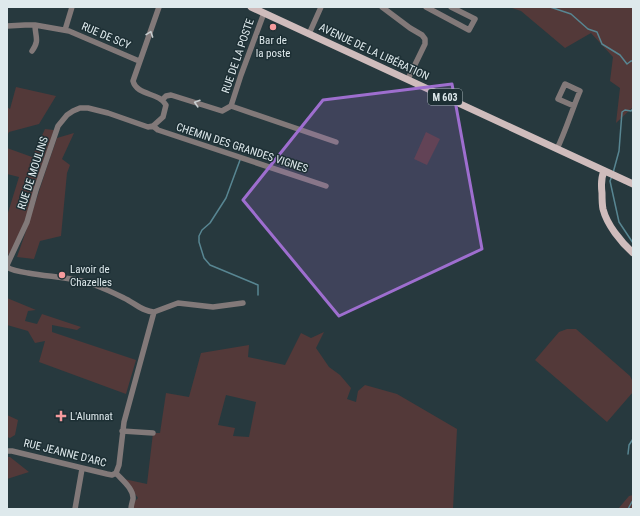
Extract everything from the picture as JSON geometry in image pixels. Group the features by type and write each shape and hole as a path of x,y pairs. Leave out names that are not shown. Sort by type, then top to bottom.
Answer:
{"main road":[{"name":"M 603","path":"251,7 264,13"},
{"name":"AVENUE DE LA LIBÉRATION","path":"264,13 605,171"},
{"name":"M 603","path":"605,171 633,184"},
{"path":"605,171 601,186 604,212 616,234 633,253"}],"street":[{"name":"RUE DE SCY","path":"72,7 65,30 140,61"},
{"path":"153,126 160,122 166,111 166,105 162,100 138,89 134,85 133,78 159,7"},
{"path":"309,34 321,7"},
{"path":"382,7 422,35 425,39 425,44 408,79"},
{"path":"426,7 469,30 475,19 452,7"},
{"name":"RUE DE LA POSTE","path":"231,106 264,13"},
{"path":"32,51 36,45 37,37 34,25"},
{"path":"7,26 34,25 65,30"},
{"path":"162,100 166,96 171,95 222,111 231,106 336,142"},
{"path":"557,149 569,124 569,117 574,106"},
{"name":"RUE DE MOULINS","path":"7,266 28,222 36,190 57,130 67,115 80,108 88,108 112,114 148,127 153,126"},
{"name":"CHEMIN DES GRANDES VIGNES","path":"153,126 158,130 326,186"},
{"path":"7,266 14,271 48,277 78,280 92,284 125,298 143,309 154,312 178,303 213,307 242,303"},
{"name":"RUE JEANNE D'ARC","path":"7,451 82,469 112,475 116,473 119,466 122,431 135,380 146,347 154,312"},
{"path":"122,431 153,433"},
{"path":"75,509 82,469"},
{"path":"116,473 129,487 133,498 131,509"}],"highlighted area":[{"path":"452,84 482,249 339,316 243,200 323,100"}],"shaded area":[{"path":"509,7 633,7 633,107 616,123 620,88 610,81 613,57 591,33 565,48 521,11"},
{"path":"16,87 56,96 39,124 9,132 7,136 7,107 10,109"},
{"path":"45,129 54,130 25,221 9,255 7,253 7,216 19,177 7,174 7,148 32,157"},
{"path":"426,132 440,139 427,165 414,159"},
{"path":"74,133 62,159 70,165 67,173 61,236 40,241 34,259 17,257 57,138"},
{"path":"7,298 36,310 28,311 25,321 37,324 42,314 81,327 77,330 52,325 52,332 136,360 126,394 39,362 45,341 35,343 28,331 7,325"},
{"path":"567,329 576,329 630,376 633,382 633,392 607,422 535,360 559,332"},
{"path":"324,332 316,348 329,367 340,375 351,388 347,399 356,402 358,391 365,385 397,394 457,429 453,509 131,509 131,505 138,498 124,479 147,484 153,433 160,433 166,393 189,397 201,353 249,345 248,357 285,365 301,333 311,338","holes":["226,395 256,402 249,437 233,436 235,428 218,425"]},
{"path":"7,415 18,420 15,435 10,438 7,437"},
{"path":"7,457 10,457 29,472 7,479"},
{"path":"633,495 633,509 618,509 629,496"}],"waterway":[{"path":"550,7 571,14 588,29 597,32 602,44 620,55 627,64 633,61"},
{"path":"613,173 619,151 622,112 625,110 631,111 633,109"},
{"path":"240,160 226,198 210,223 202,230 199,236 199,242 204,258 210,265 258,285 258,295"},
{"path":"612,176 610,181 619,222 633,243"},
{"path":"628,454 629,445 633,439"},
{"path":"628,509 633,500"}],"place":[{"name":"Bar de la poste","path":"273,27"},
{"name":"Lavoir de Chazelles","path":"62,275"},
{"name":"L'Alumnat","path":"61,416"}]}
